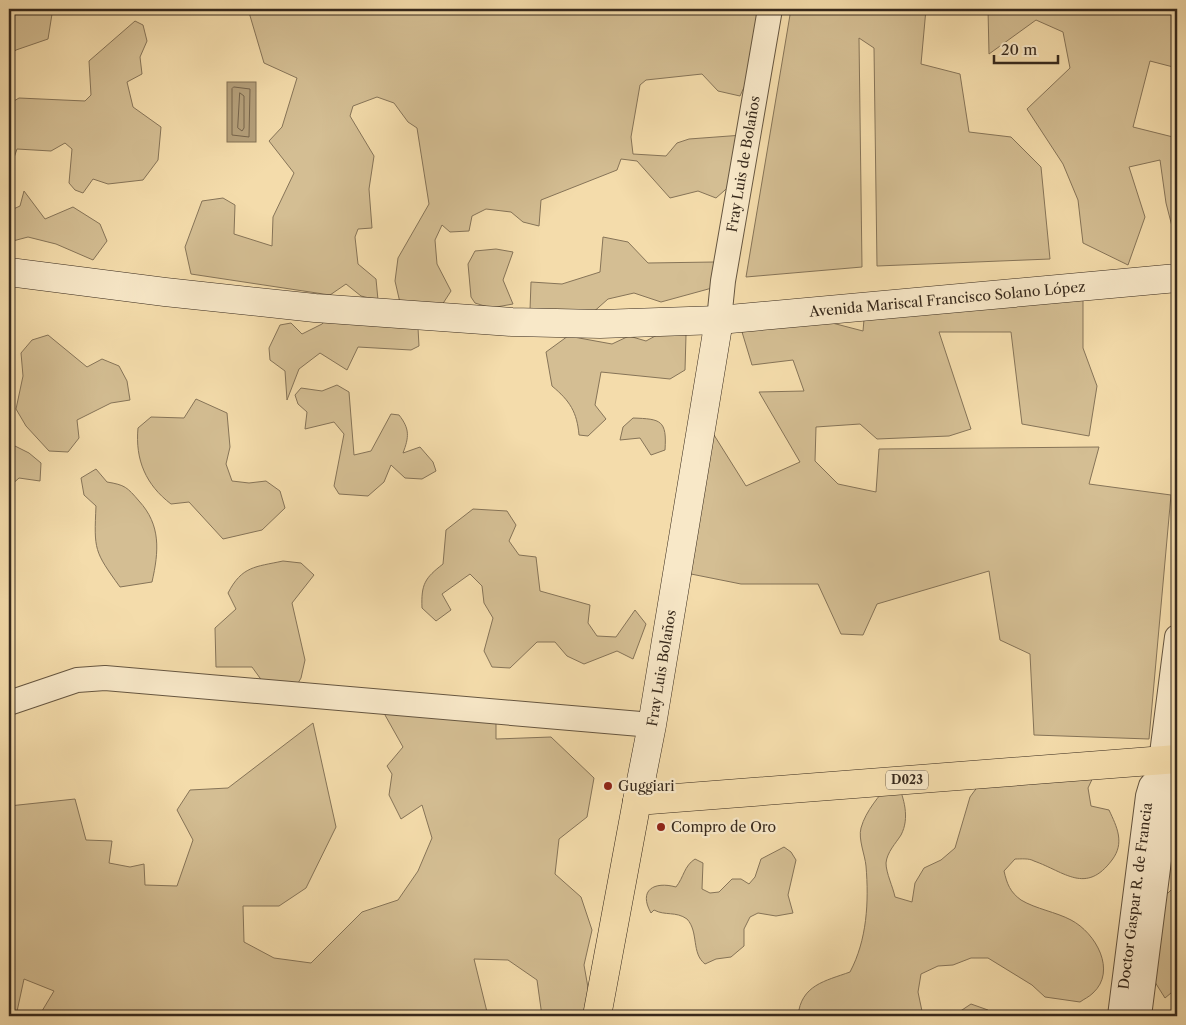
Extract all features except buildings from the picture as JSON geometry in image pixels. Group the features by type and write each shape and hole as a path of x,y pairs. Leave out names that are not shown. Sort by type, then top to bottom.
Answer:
{"main road":[{"name":"D023","path":"637,801 1166,766"},
{"name":"Fray Luis Bolaños","path":"597,1016 637,801"}],"street":[{"name":"Fray Luis de Bolaños","path":"719,320 723,281 770,9"},
{"name":"Avenida Mariscal Francisco Solano López","path":"9,272 175,294 444,318 600,324 719,320 1177,278"},
{"name":"Fray Luis Bolaños","path":"637,801 652,725 719,320"},
{"name":"Doctor Gaspar R. de Francia","path":"1139,1016 1167,798 1166,766 1177,638"},
{"path":"9,703 77,680 105,678 652,725"},
{"name":"Doctor Gaspar R. de Francia","path":"1120,1016 1148,796 1151,786 1166,766"}],"shaded area":[{"path":"9,9 50,9 52,14 48,39 16,50 9,56"},
{"path":"248,9 764,9 746,83 740,96 718,91 702,74 646,80 640,85 631,137 633,154 666,156 677,143 689,139 743,135 751,167 716,198 698,191 670,198 637,161 621,159 617,170 541,200 539,226 523,222 511,212 486,209 472,216 469,231 450,232 442,225 435,240 437,264 451,291 442,305 401,307 395,281 398,258 429,204 417,128 408,122 394,103 377,97 353,106 350,116 374,156 369,189 372,228 358,229 355,237 358,264 376,279 378,300 361,296 346,284 330,295 191,274 185,247 202,201 223,198 235,205 234,234 272,246 273,217 294,173 269,141 282,127 297,78 264,63"},
{"path":"791,9 926,9 921,64 960,74 969,132 1011,137 1041,167 1050,259 877,266 874,48 859,38 862,267 746,277"},
{"path":"988,9 1177,9 1177,68 1150,61 1133,127 1177,138 1177,235 1175,238 1166,203 1160,160 1129,167 1145,217 1128,265 1083,243 1078,200 1063,164 1027,109 1070,68 1063,32 1036,20 989,54"},
{"path":"135,21 143,25 147,41 140,57 142,74 127,82 133,107 161,127 158,160 143,180 108,184 93,179 83,193 75,190 69,183 72,149 65,143 51,151 17,149 9,172 9,104 19,98 85,101 91,95 89,61"},
{"path":"24,191 45,219 73,207 100,224 107,241 93,260 56,244 28,237 9,242 9,211 20,206"},
{"path":"603,237 628,242 648,263 714,262 719,269 712,288 661,302 634,293 608,299 590,315 530,310 531,282 562,284 600,272"},
{"path":"496,249 513,252 503,280 513,304 491,308 475,303 471,297 468,264 475,251"},
{"path":"1083,290 1083,348 1097,386 1089,436 1022,424 1011,332 939,332 971,429 949,436 877,439 860,424 816,427 815,461 838,484 876,492 879,449 1099,447 1089,484 1171,495 1149,739 1034,735 1030,654 1000,640 989,571 877,604 863,635 841,634 818,584 741,584 691,574 694,515 714,435 746,486 800,462 759,392 804,391 793,360 752,365 739,322 813,318 863,331 865,308"},
{"path":"335,312 418,328 419,346 411,350 358,347 347,370 320,353 299,369 287,400 285,371 270,360 269,348 280,325 291,323 302,334 322,324"},
{"path":"670,328 686,335 685,370 670,379 601,372 595,405 606,419 588,436 579,435 572,408 552,386 546,352 568,336 612,344 629,336 646,341"},
{"path":"48,335 87,367 102,359 119,366 127,381 130,400 111,403 77,420 79,438 68,452 49,451 26,426 16,409 23,376 21,353 32,340"},
{"path":"337,385 349,392 354,455 371,451 391,414 399,415 407,429 403,453 420,447 433,462 436,471 422,479 405,478 391,465 384,482 368,496 339,494 334,486 344,434 334,422 305,429 307,412 298,404 295,395 301,388 322,391"},
{"path":"196,399 227,413 230,447 226,464 232,481 249,483 266,481 280,491 285,508 262,530 223,539 189,502 171,504 162,497 144,471 138,451 138,428 151,417 184,418"},
{"path":"633,418 650,419 660,423 665,432 665,450 651,455 640,438 620,440 623,427"},
{"path":"9,443 29,453 41,463 40,481 19,478 9,487"},
{"path":"96,469 107,482 122,486 135,496 151,519 155,529 157,549 152,582 120,587 100,557 95,532 96,506 84,495 81,478"},
{"path":"473,509 507,511 516,525 509,541 519,555 536,557 540,591 590,605 588,623 597,636 616,637 635,610 646,624 633,659 617,651 584,664 567,656 555,642 537,642 510,668 492,667 484,651 493,618 484,603 482,586 470,574 442,594 451,610 436,621 422,608 422,593 425,582 443,564 446,530"},
{"path":"283,561 301,563 314,575 292,603 305,660 301,678 291,695 273,696 252,667 216,667 215,628 236,609 228,593 239,577 250,569"},
{"path":"405,700 496,719 496,739 551,737 594,778 587,817 559,839 555,874 581,897 592,930 584,965 593,1016 542,1016 537,980 508,960 474,959 488,1016 39,1016 54,991 24,979 16,1016 9,1016 9,806 75,799 86,840 112,841 109,863 130,867 144,864 145,885 177,886 193,840 177,810 190,790 228,788 313,723 336,827 306,888 279,906 243,906 244,942 274,958 311,963 362,912 398,900 418,871 432,838 422,805 401,819 389,795 392,774 387,766 403,747 385,715"},
{"path":"1095,773 1088,788 1091,806 1109,810 1117,829 1119,841 1116,854 1102,871 1084,879 1075,878 1032,860 1015,859 1004,871 1006,880 1014,894 1021,900 1071,920 1080,926 1095,943 1103,964 1103,974 1100,984 1091,994 1080,1002 1045,997 1032,985 988,958 971,958 953,965 938,966 921,974 918,992 923,1016 798,1016 800,1006 809,991 823,982 850,972 856,960 866,920 867,907 866,866 860,832 869,809 890,782 897,782 904,801 906,815 904,828 888,855 886,867 895,897 912,902 915,883 924,868 941,860 955,848 970,797 981,782"},
{"path":"784,847 791,852 796,860 788,895 793,913 776,916 758,913 750,917 744,929 744,946 731,957 716,959 705,964 698,954 693,930 687,919 679,915 654,910 651,913 647,905 646,898 650,889 661,885 676,887 686,868 695,859 703,863 702,889 710,893 719,892 732,879 741,879 749,884 755,877 761,859"},
{"path":"1177,886 1177,988 1165,998 1153,979 1162,899"},
{"path":"971,1004 988,1010 994,1016 953,1016"}],"water":[{"path":"227,82 256,82 256,142 227,142"}],"place":[{"name":"Guggiari","path":"608,786"},
{"name":"Compro de Oro","path":"661,827"}]}
